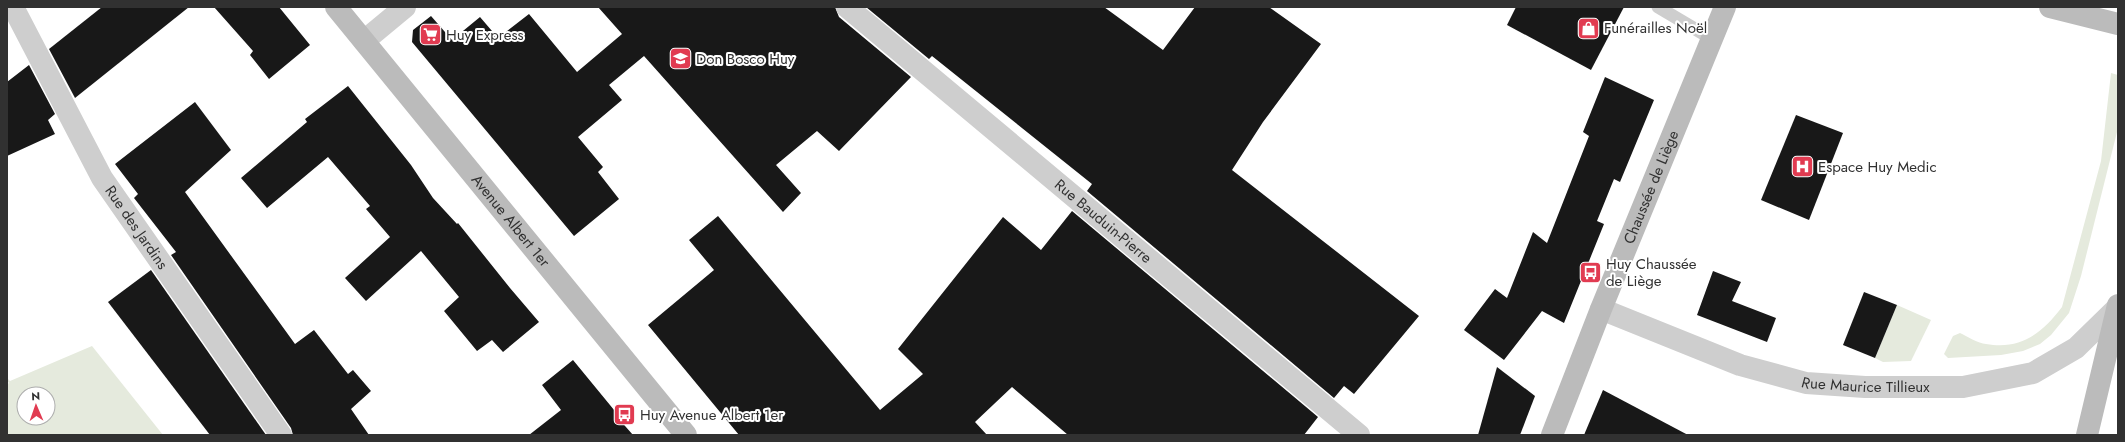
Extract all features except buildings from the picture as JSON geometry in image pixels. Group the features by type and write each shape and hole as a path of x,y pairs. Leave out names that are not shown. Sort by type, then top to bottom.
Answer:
{"street":[{"name":"Rue des Jardins","path":"13,7 102,178 281,435"},
{"name":"Avenue Albert 1er","path":"336,7 686,435"},
{"path":"364,41 405,7"},
{"name":"Rue Bauduin-Pierre","path":"847,7 1359,435"},
{"name":"Chaussée de Liège","path":"1552,435 1601,308 1725,7"},
{"path":"2060,10 2118,24"},
{"path":"2087,435 2118,306"},
{"name":"Rue Maurice Tillieux","path":"1601,308 1740,365 1806,383 1865,387 1963,387 2033,373 2076,348 2118,306"}],"lane":[{"path":"1658,7 1712,39"}],"shaded area":[{"path":"2111,73 2118,75 2118,128 2081,276 2069,313 2051,335 2040,344 2023,351 2001,355 1948,358 1944,354 1953,336 1960,333 1973,340 1986,344 1999,345 2021,342 2039,332 2062,307 2101,161"},
{"path":"1897,305 1931,320 1911,361 1883,362 1875,358"},
{"path":"92,346 163,435 7,435 7,387 9,382 7,383 7,378 10,381"}],"place":[{"name":"Funérailles Noël","path":"1588,28"},
{"name":"Huy Express","path":"430,35"},
{"name":"Don Bosco Huy","path":"680,59"},
{"name":"Espace Huy Medic","path":"1802,167"},
{"name":"Huy Chaussée de Liège","path":"1591,273"},
{"name":"Huy Avenue Albert 1er","path":"625,415"}]}
